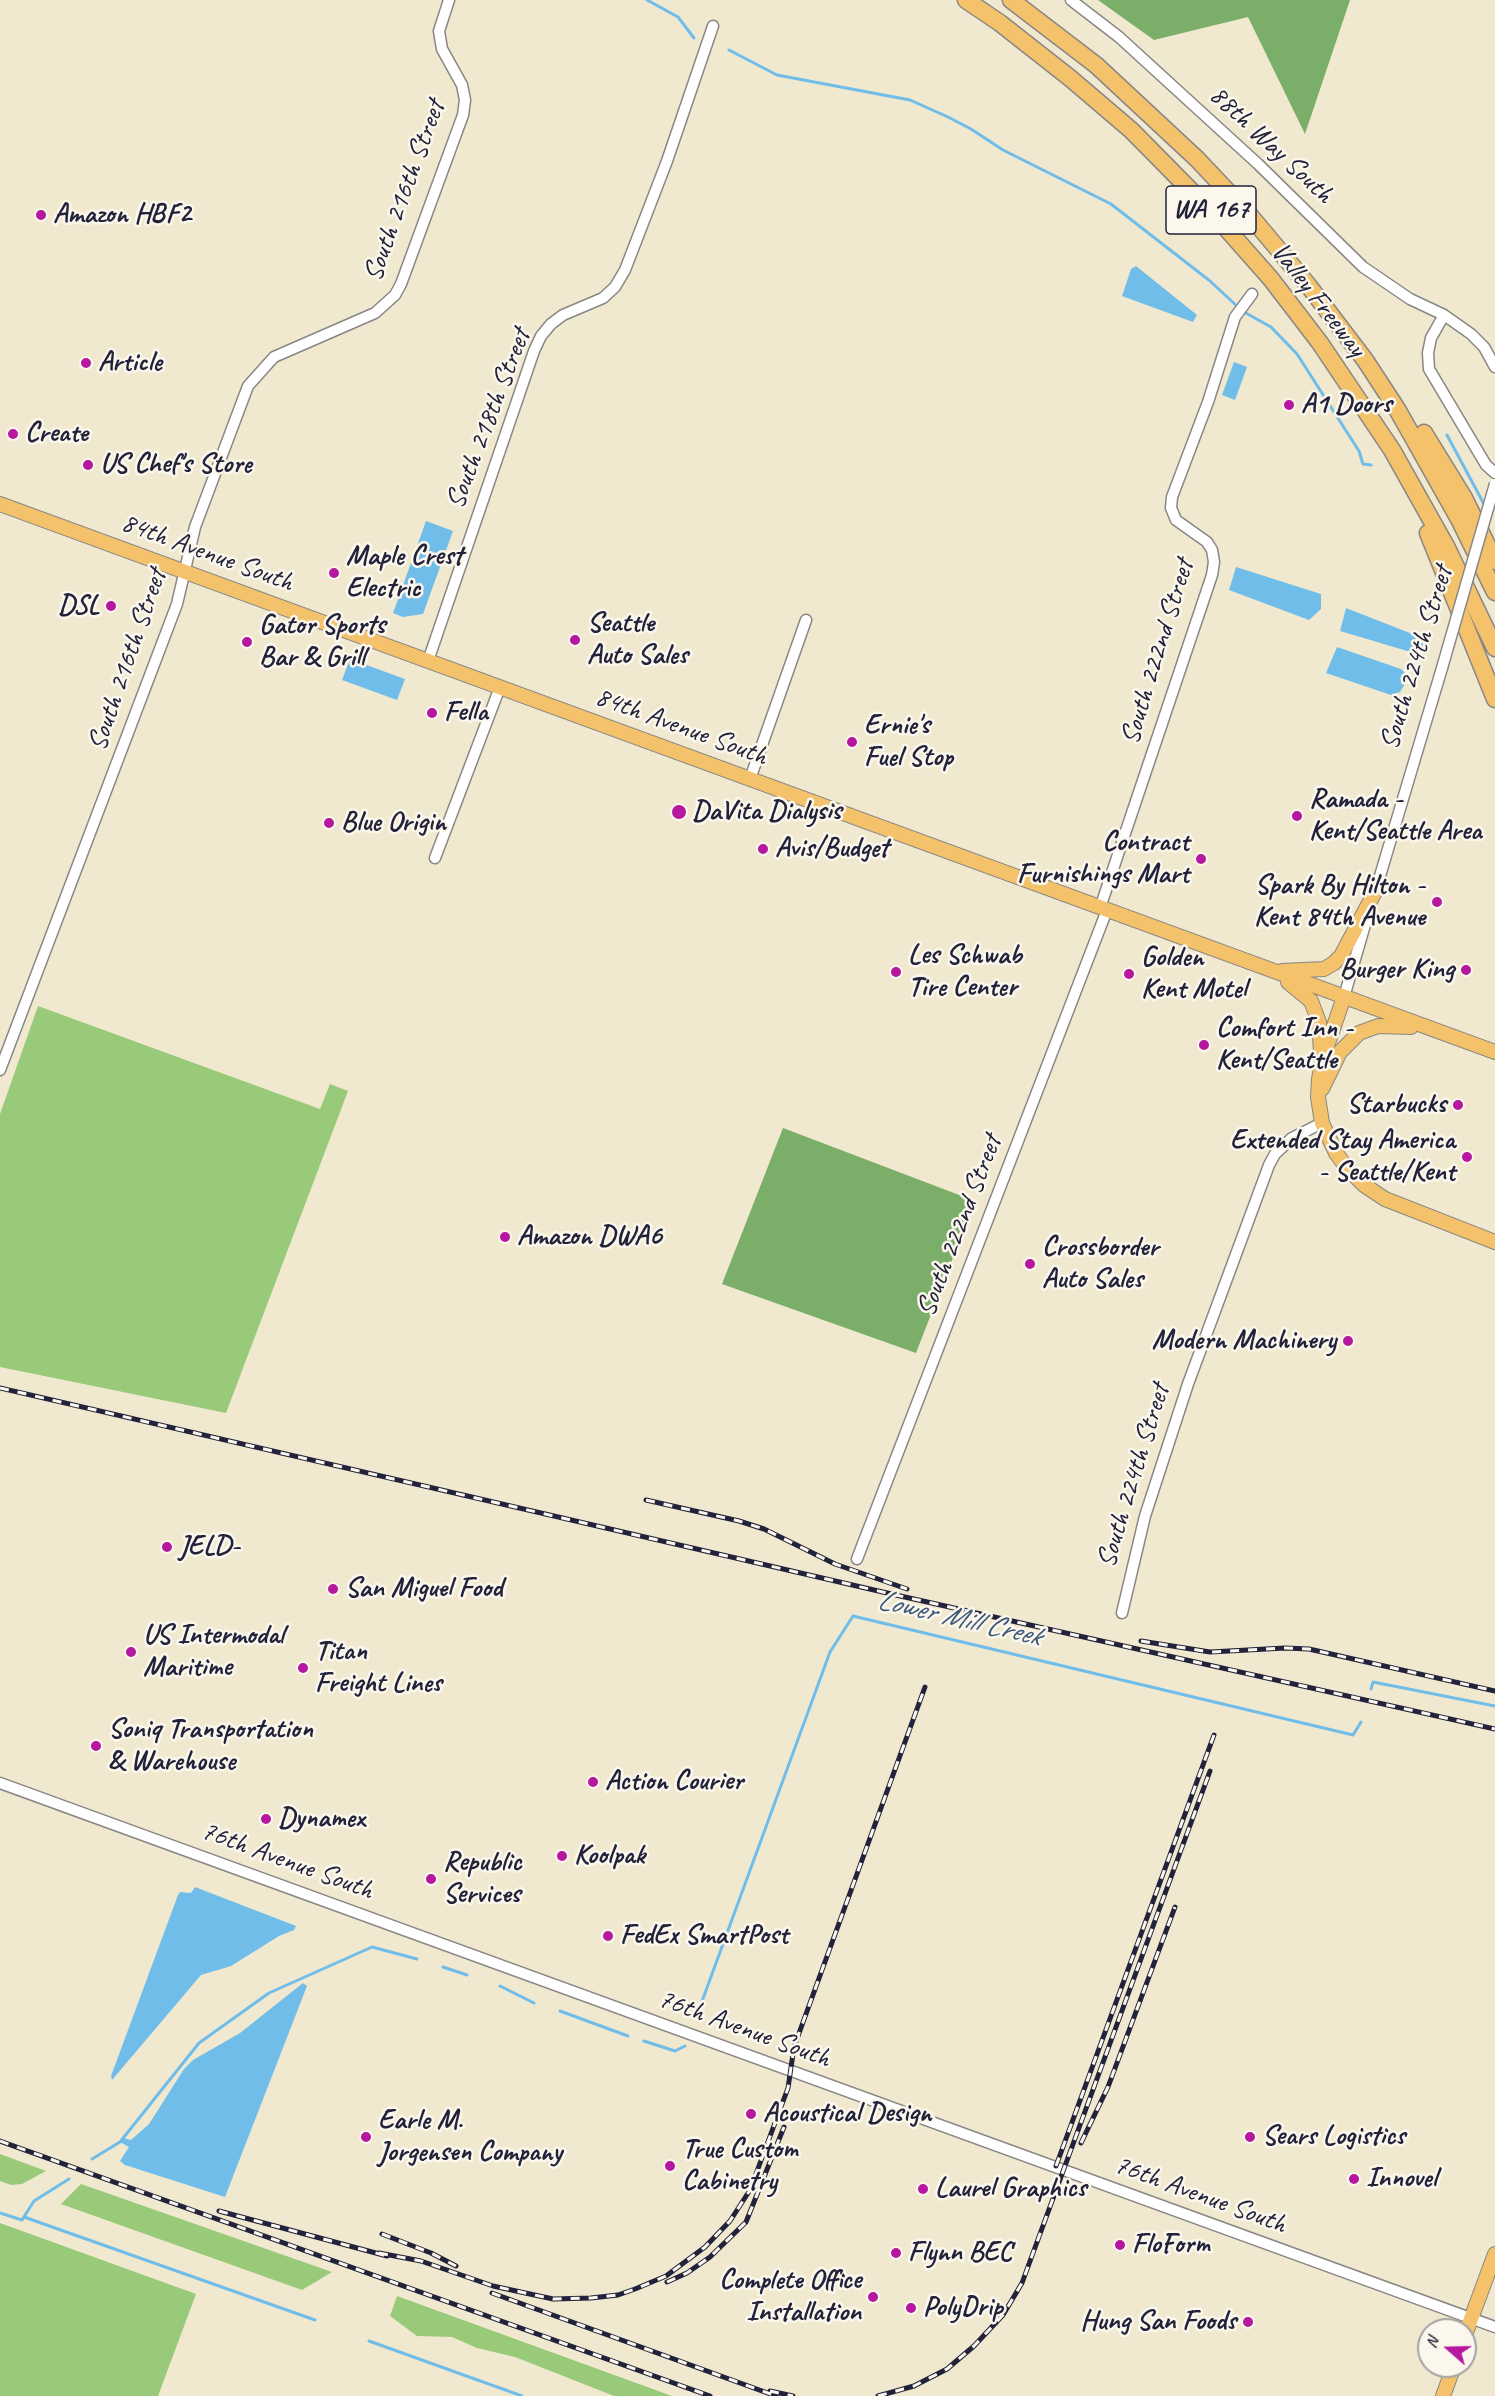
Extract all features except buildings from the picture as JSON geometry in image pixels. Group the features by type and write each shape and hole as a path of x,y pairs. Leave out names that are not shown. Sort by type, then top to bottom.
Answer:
{"highway":[{"name":"Valley Freeway","path":"966,0 1000,23 1071,78 1131,130 1211,210 1271,279 1320,343 1367,411 1403,470 1446,548 1495,648"},
{"name":"Valley Freeway","path":"1011,0 1096,66 1197,159 1247,212 1308,285 1365,360 1424,454 1495,592"},
{"path":"1365,360 1407,405 1464,498 1495,561"},
{"path":"1403,470 1495,699"}],"main road":[{"name":"84th Avenue South","path":"0,504 1431,1028"},
{"path":"1274,972 1324,969 1334,963 1341,956 1376,890"},
{"path":"1274,972 1311,1001 1319,1022 1320,1071"},
{"name":"South 224th Street","path":"1322,1123 1318,1097 1320,1071 1344,997"},
{"path":"1318,1097 1348,1042 1362,1031 1378,1026 1431,1028 1495,1052"},
{"path":"1322,1123 1328,1139 1344,1165 1374,1192 1396,1205 1495,1242"},
{"path":"1471,2318 1495,2254"},
{"path":"1443,2396 1450,2378"}],"street":[{"name":"South 216th Street","path":"0,1070 177,604 195,527 248,386 274,357 375,313 395,295 401,284 463,115 465,100 462,85 442,49 439,31 449,0"},
{"name":"88th Way South","path":"1071,0 1119,37 1250,156 1363,267 1410,299 1444,315"},
{"name":"South 218th Street","path":"428,661 534,351 541,336 551,324 563,315 603,298 615,287 625,270 667,161 713,26"},
{"name":"South 222nd Street","path":"857,1559 1103,909 1212,575 1215,561 1212,550 1207,542 1176,520 1171,508 1172,497 1208,402 1235,316 1252,294"},
{"path":"1495,367 1484,347 1471,333 1444,315 1431,338 1428,353 1429,369 1486,465 1495,472"},
{"name":"South 224th Street","path":"1344,997 1495,484"},
{"path":"750,779 806,620"},
{"path":"435,858 500,687"},
{"name":"South 224th Street","path":"1122,1613 1145,1516 1184,1396 1269,1165 1275,1154 1292,1138 1322,1123"},
{"name":"76th Avenue South","path":"0,1783 1468,2318"},
{"name":"76th Avenue South","path":"1477,2321 1495,2327"}],"green space":[{"path":"1098,0 1350,0 1305,134 1248,17 1154,40"},
{"path":"38,1006 320,1109 330,1084 348,1091 226,1413 0,1367 0,1114"},
{"path":"783,1128 975,1201 916,1353 722,1284"},
{"path":"0,2154 46,2171 22,2184 11,2185 0,2181"},
{"path":"81,2184 332,2272 302,2290 61,2204"},
{"path":"0,2223 196,2294 158,2396 0,2396"},
{"path":"397,2296 672,2396 614,2396 515,2357 477,2348 452,2337 417,2336 390,2316"}],"water":[{"path":"1136,266 1197,315 1193,322 1122,296 1131,269"},
{"path":"1234,362 1247,367 1235,400 1222,395"},
{"path":"426,521 453,531 423,614 403,617 393,613"},
{"path":"1236,567 1321,594 1321,609 1309,620 1229,590"},
{"path":"1346,608 1420,637 1424,644 1421,651 1414,653 1340,631"},
{"path":"1337,647 1401,669 1406,674 1406,682 1400,692 1391,695 1326,673"},
{"path":"350,659 405,679 397,700 342,680"},
{"path":"195,1887 296,1926 294,1930 279,1936 231,1966 201,1975 112,2080 111,2076 178,1895 180,1892 191,1893"},
{"path":"303,1983 307,1986 225,2197 125,2165 120,2161 129,2147 120,2142 123,2138 131,2140 149,2124 184,2069 193,2060 240,2033"}],"waterway":[{"path":"647,0 678,17 694,38"},
{"path":"729,50 777,75 910,100 948,117 1003,150 1111,204 1210,281 1239,308"},
{"path":"1244,312 1271,327 1297,354 1359,451 1363,464 1371,465"},
{"path":"1447,435 1485,506"},
{"name":"Lower Mill Creek","path":"697,2015 830,1652 853,1616 1353,1735 1361,1722"},
{"name":"Lower Mill Creek","path":"1371,1689 1373,1682 1495,1706"},
{"name":"Lower Mill Creek","path":"92,2159 120,2142 199,2043 269,1993 372,1947 417,1959"},
{"name":"Lower Mill Creek","path":"443,1967 467,1975"},
{"name":"Lower Mill Creek","path":"500,1986 534,2003"},
{"name":"Lower Mill Creek","path":"560,2011 628,2036"},
{"name":"Lower Mill Creek","path":"644,2041 675,2051 685,2046"},
{"name":"Lower Mill Creek","path":"0,2213 22,2220 34,2201 69,2179"},
{"path":"24,2217 315,2320"},
{"path":"369,2341 522,2396"}],"railway":[{"path":"0,1388 887,1593 1495,1729"},
{"path":"646,1500 739,1521 764,1529 835,1564 907,1589"},
{"path":"1141,1641 1210,1652 1309,1649 1495,1691"},
{"path":"379,2253 421,2261 493,2286 553,2299 618,2295 666,2276 705,2247 730,2221 750,2190 788,2088 794,2047 925,1687"},
{"path":"1056,2166 1214,1735"},
{"path":"878,2396 914,2386 947,2369 974,2346 1003,2315 1022,2283 1210,1771"},
{"path":"1081,2143 1108,2087 1175,1907"},
{"path":"667,2282 687,2273 710,2257 746,2222 784,2127"},
{"path":"0,2141 710,2396"},
{"path":"219,2211 387,2256"},
{"path":"382,2234 431,2253 456,2266"},
{"path":"492,2293 776,2396"},
{"path":"770,2391 793,2396"}],"place":[{"name":"Amazon HBF2","path":"41,215"},
{"name":"Article","path":"86,363"},
{"name":"A1 Doors","path":"1289,405"},
{"name":"Create","path":"13,434"},
{"name":"US Chef's Store","path":"88,465"},
{"name":"Maple Crest Electric","path":"334,573"},
{"name":"DSL","path":"111,606"},
{"name":"Seattle Auto Sales","path":"575,640"},
{"name":"Gator Sports Bar & Grill","path":"247,642"},
{"name":"Fella","path":"432,713"},
{"name":"Ernie's Fuel Stop","path":"852,742"},
{"name":"DaVita Dialysis","path":"679,812"},
{"name":"Ramada - Kent/Seattle Area","path":"1297,816"},
{"name":"Blue Origin","path":"329,823"},
{"name":"Avis/Budget","path":"763,849"},
{"name":"Contract Furnishings Mart","path":"1201,859"},
{"name":"Spark By Hilton - Kent 84th Avenue","path":"1437,902"},
{"name":"Burger King","path":"1466,970"},
{"name":"Les Schwab Tire Center","path":"896,972"},
{"name":"Golden Kent Motel","path":"1129,974"},
{"name":"Comfort Inn - Kent/Seattle","path":"1204,1045"},
{"name":"Starbucks","path":"1458,1105"},
{"name":"Extended Stay America - Seattle/Kent","path":"1467,1157"},
{"name":"Amazon DWA6","path":"505,1237"},
{"name":"Crossborder Auto Sales","path":"1030,1264"},
{"name":"Modern Machinery","path":"1348,1341"},
{"name":"JELD-","path":"167,1547"},
{"name":"San Miguel Food","path":"333,1589"},
{"name":"US Intermodal Maritime","path":"131,1652"},
{"name":"Titan Freight Lines","path":"303,1668"},
{"name":"Soniq Transportation & Warehouse","path":"96,1746"},
{"name":"Action Courier","path":"593,1782"},
{"name":"Dynamex","path":"266,1819"},
{"name":"Koolpak","path":"562,1856"},
{"name":"Republic Services","path":"431,1879"},
{"name":"FedEx SmartPost","path":"608,1936"},
{"name":"Acoustical Design","path":"751,2114"},
{"name":"Earle M. Jorgensen Company","path":"366,2137"},
{"name":"Sears Logistics","path":"1250,2137"},
{"name":"True Custom Cabinetry","path":"670,2166"},
{"name":"Innovel","path":"1354,2179"},
{"name":"Laurel Graphics","path":"923,2189"},
{"name":"FloForm","path":"1120,2245"},
{"name":"Flynn BEC","path":"896,2253"},
{"name":"Complete Office Installation","path":"873,2297"},
{"name":"PolyDrip","path":"911,2308"},
{"name":"Hung San Foods","path":"1248,2322"}]}
